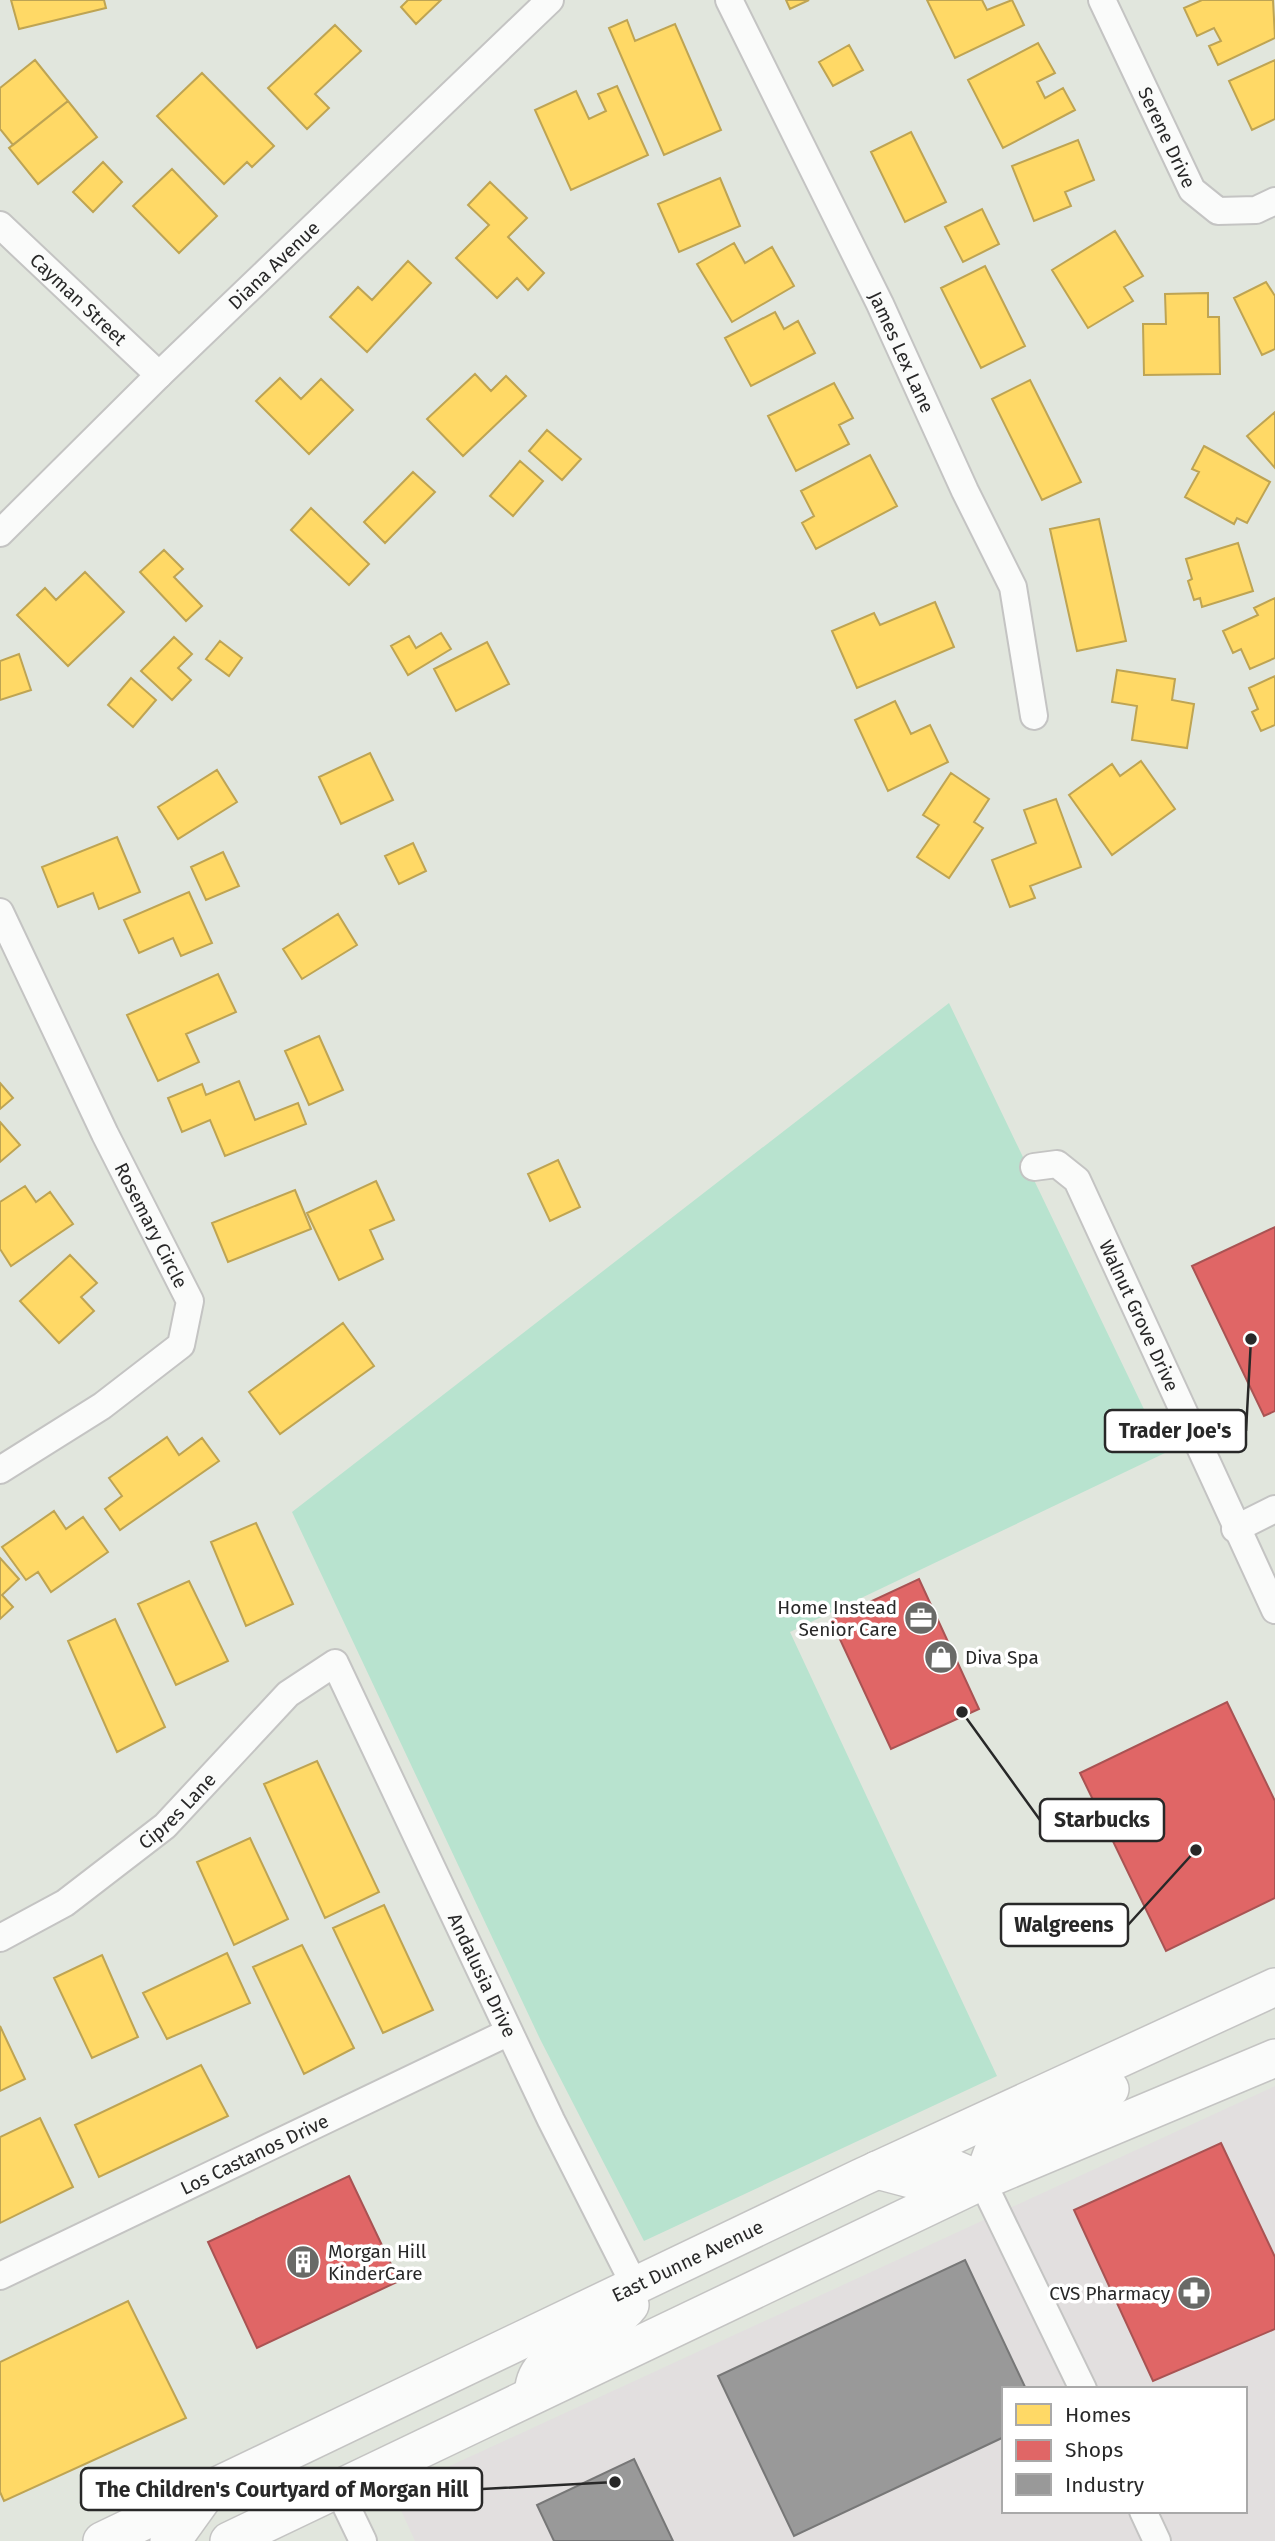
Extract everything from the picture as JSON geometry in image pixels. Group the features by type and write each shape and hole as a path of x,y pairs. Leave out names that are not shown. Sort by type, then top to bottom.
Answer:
{"main road":[{"name":"East Dunne Avenue","path":"102,2541 877,2170 1275,1987"},
{"path":"982,2181 992,2154 1004,2138 1114,2087 1127,2075 1137,2049"},
{"path":"229,2541 982,2181 1275,2058"},
{"path":"877,2170 911,2179 952,2168 982,2181"},
{"path":"533,2395 536,2376 550,2360 619,2319 631,2303 635,2286"},
{"path":"169,2541 174,2538 207,2491"}],"street":[{"name":"Diana Avenue","path":"0,533 159,375 550,0"},
{"name":"James Lex Lane","path":"729,0 880,304 965,491 1013,587 1034,716"},
{"name":"Serene Drive","path":"1102,0 1192,190 1218,211 1256,210 1275,201"},
{"name":"Cayman Street","path":"0,225 159,375"},
{"name":"Rosemary Circle","path":"0,912 104,1134 190,1300 181,1345 102,1406 0,1470"},
{"name":"Walnut Grove Drive","path":"1034,1167 1057,1164 1077,1180 1235,1529 1275,1610"},
{"path":"1235,1529 1275,1509"},
{"name":"Cipres Lane","path":"0,1938 65,1903 165,1826 288,1694 335,1663"},
{"name":"Andalusia Drive","path":"335,1663 509,2032 635,2286"},
{"name":"Los Castanos Drive","path":"0,2276 509,2032"},
{"path":"982,2181 1082,2387"},
{"path":"338,2489 363,2541"},
{"path":"1144,2513 1157,2541"}],"shaded area":[{"path":"1275,2086 1275,2541 415,2541 399,2506 402,2488"}],"green space":[{"path":"949,1003 1165,1453 790,1632 997,2076 644,2241 540,2039 292,1512"}],"building: Homes":[{"path":"11,0 104,0 106,8 19,29"},
{"path":"408,0 441,0 416,24 401,7"},
{"path":"786,0 809,0 790,9"},
{"path":"927,0 982,0 987,10 1012,0 1024,25 955,58"},
{"path":"1202,0 1273,0 1275,38 1218,65 1209,46 1221,41 1214,28 1197,36 1184,8"},
{"path":"627,20 635,41 675,24 721,130 664,155 609,28"},
{"path":"335,25 361,51 315,94 329,108 307,129 268,88"},
{"path":"1038,43 1055,73 1037,82 1045,98 1063,88 1075,110 1003,148 968,80"},
{"path":"849,45 863,70 833,86 819,62"},
{"path":"35,60 68,101 13,145 0,129 0,88"},
{"path":"1275,60 1275,119 1252,130 1229,81"},
{"path":"202,73 274,146 252,167 247,162 224,184 157,116"},
{"path":"617,86 648,155 571,190 535,110 576,91 589,119 606,111 598,94"},
{"path":"68,101 97,137 38,184 9,148"},
{"path":"911,132 946,202 905,222 871,152"},
{"path":"1078,140 1094,180 1065,192 1071,206 1034,221 1012,166"},
{"path":"103,162 122,182 93,212 73,192"},
{"path":"172,169 217,216 179,253 133,206"},
{"path":"720,178 740,226 679,252 658,204"},
{"path":"490,182 527,218 508,237 544,273 528,290 517,278 497,298 456,258 489,225 468,205"},
{"path":"982,209 999,244 963,262 945,227"},
{"path":"1115,231 1143,276 1124,287 1133,301 1088,328 1052,270"},
{"path":"734,243 745,263 772,247 794,286 732,322 697,264"},
{"path":"408,261 431,283 367,352 330,317 358,287 372,300"},
{"path":"985,266 1025,346 981,368 941,288"},
{"path":"1266,282 1275,296 1275,349 1262,355 1234,298"},
{"path":"1208,293 1208,317 1219,317 1220,374 1144,375 1143,324 1166,324 1165,294"},
{"path":"775,312 784,329 798,321 815,353 751,386 725,338"},
{"path":"475,374 491,391 506,376 526,396 463,456 427,419"},
{"path":"280,378 301,399 321,379 353,410 309,454 256,401"},
{"path":"1030,380 1081,482 1042,500 992,399"},
{"path":"834,383 853,418 839,425 849,444 796,471 768,416"},
{"path":"1275,412 1275,468 1247,436"},
{"path":"547,430 581,459 562,480 529,451"},
{"path":"1204,446 1270,482 1247,523 1237,518 1234,524 1185,497 1199,472 1192,469"},
{"path":"870,455 897,506 816,549 802,523 814,516 801,491"},
{"path":"520,461 543,481 513,516 490,496"},
{"path":"413,472 435,492 385,543 364,522"},
{"path":"311,508 369,564 349,585 291,530"},
{"path":"1099,519 1126,641 1077,651 1050,529"},
{"path":"1238,543 1253,591 1202,607 1200,598 1194,600 1188,581 1192,579 1186,559"},
{"path":"164,550 183,569 174,577 202,606 186,621 140,572"},
{"path":"85,572 124,612 68,666 17,615 45,588 56,600"},
{"path":"1275,598 1275,658 1250,669 1241,649 1233,653 1223,631 1258,615 1254,608"},
{"path":"935,602 954,647 857,688 832,631 874,613 880,625"},
{"path":"441,633 451,649 408,675 391,646 409,636 416,648"},
{"path":"174,637 192,654 178,668 191,680 172,700 141,671"},
{"path":"220,641 242,658 229,676 206,659"},
{"path":"487,642 509,684 456,711 434,669"},
{"path":"19,654 31,690 0,700 0,661"},
{"path":"1117,670 1175,679 1172,700 1194,704 1187,748 1132,740 1137,706 1112,702"},
{"path":"1275,676 1275,725 1261,731 1252,712 1258,709 1249,688"},
{"path":"131,678 156,700 133,727 108,705"},
{"path":"895,701 911,734 930,725 948,762 888,791 855,720"},
{"path":"370,753 393,800 341,824 319,777"},
{"path":"1141,761 1175,809 1112,855 1069,795 1112,764 1120,776"},
{"path":"217,770 237,802 178,839 158,807"},
{"path":"951,773 989,799 974,822 983,828 949,878 917,857 939,825 923,815"},
{"path":"1056,799 1081,867 1030,886 1035,898 1010,907 992,860 1036,843 1024,810"},
{"path":"117,837 140,892 99,909 93,893 58,907 42,867"},
{"path":"413,843 426,871 399,884 385,856"},
{"path":"223,852 239,886 206,900 191,867"},
{"path":"189,892 212,943 181,956 173,938 139,953 124,920"},
{"path":"338,914 357,945 302,979 283,949"},
{"path":"218,974 236,1012 186,1034 199,1062 158,1081 127,1015"},
{"path":"319,1036 343,1090 309,1105 285,1051"},
{"path":"239,1081 255,1120 298,1103 306,1124 225,1156 210,1120 182,1132 168,1098 202,1084 206,1095"},
{"path":"0,1083 13,1098 0,1109"},
{"path":"0,1122 20,1145 0,1162"},
{"path":"558,1160 580,1207 550,1221 528,1174"},
{"path":"376,1181 394,1220 370,1230 383,1259 339,1280 307,1213"},
{"path":"25,1186 36,1202 50,1192 73,1224 11,1266 0,1249 0,1202"},
{"path":"295,1190 311,1229 228,1262 212,1223"},
{"path":"70,1255 97,1283 81,1297 94,1311 59,1343 20,1301"},
{"path":"343,1323 374,1366 280,1434 249,1392"},
{"path":"167,1437 179,1455 202,1438 219,1461 120,1530 105,1509 122,1496 109,1478"},
{"path":"54,1511 66,1529 83,1517 108,1552 51,1592 38,1572 26,1580 2,1547"},
{"path":"256,1523 293,1604 246,1626 211,1542"},
{"path":"0,1558 19,1579 2,1595 13,1607 0,1619"},
{"path":"189,1581 228,1661 176,1685 138,1604"},
{"path":"115,1619 165,1727 117,1752 68,1641"},
{"path":"317,1761 379,1892 325,1918 264,1784"},
{"path":"250,1838 288,1919 234,1945 197,1862"},
{"path":"384,1905 433,2010 383,2033 333,1928"},
{"path":"302,1945 354,2048 304,2074 253,1967"},
{"path":"227,1953 250,2003 167,2039 143,1993"},
{"path":"102,1955 138,2037 92,2058 54,1978"},
{"path":"0,2026 25,2079 0,2091"},
{"path":"201,2065 228,2116 99,2177 75,2125"},
{"path":"40,2118 73,2187 0,2223 0,2137"},
{"path":"128,2301 186,2418 4,2501 0,2492 0,2362"}],"building: Shops":[{"path":"1275,1227 1275,1411 1264,1416 1192,1266"},
{"path":"919,1579 979,1709 891,1749 831,1620"},
{"path":"1227,1702 1275,1801 1275,1898 1166,1951 1080,1773"},
{"name":"CVS Pharmacy","path":"1221,2143 1275,2257 1275,2329 1153,2381 1074,2210"},
{"name":"Morgan Hill KinderCare","path":"349,2176 399,2281 257,2348 208,2242"}],"building: Industry":[{"path":"965,2260 1025,2387 1002,2387 1002,2438 794,2536 718,2376"},
{"path":"634,2459 673,2541 554,2541 537,2505"}],"place":[{"name":"Trader Joe's","path":"1251,1339"},
{"name":"Home Instead Senior Care","path":"921,1618"},
{"name":"Diva Spa","path":"941,1657"},
{"name":"Starbucks","path":"962,1712"},
{"name":"Walgreens","path":"1196,1850"},
{"name":"Morgan Hill KinderCare","path":"303,2262"},
{"name":"CVS Pharmacy","path":"1194,2293"},
{"name":"The Children's Courtyard of Morgan Hill","path":"615,2482"}]}
